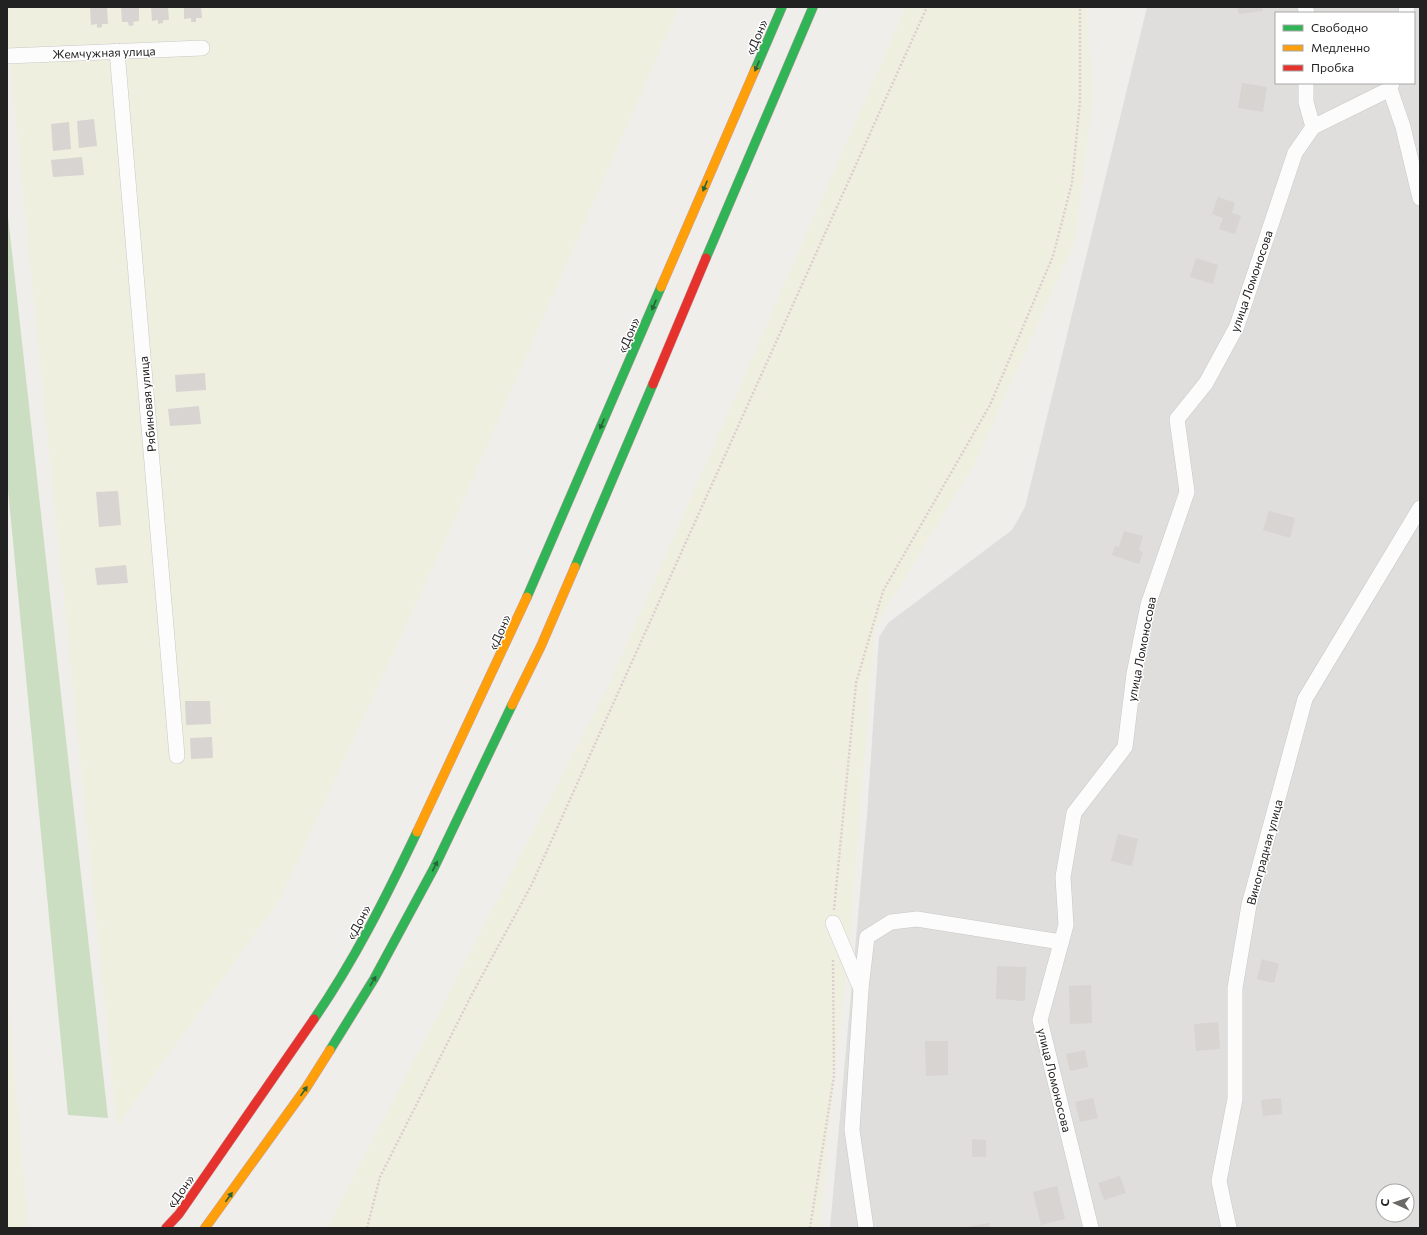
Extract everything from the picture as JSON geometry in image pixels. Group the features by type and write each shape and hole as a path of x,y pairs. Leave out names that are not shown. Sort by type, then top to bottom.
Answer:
{"highway":[{"name":"«Дон»","path":"166,1228 179,1214 330,996 369,929 407,853 510,636 782,7"},
{"path":"205,1228 306,1088 374,979 434,868 541,646 813,7"}],"street":[{"name":"Жемчужная улица","path":"7,56 202,48"},
{"name":"Рябиновая улица","path":"117,52 177,756"},
{"path":"1306,84 1306,102 1313,127 1391,86 1404,127 1420,198"},
{"name":"улица Ломоносова","path":"1091,1228 1040,1020 1066,925 1063,877 1074,813 1125,747 1134,674 1148,605 1187,492 1177,419 1206,383 1237,326 1295,153 1313,127"},
{"name":"Виноградная улица","path":"1229,1228 1219,1181 1235,1099 1236,988 1249,905 1305,699 1420,508"},
{"path":"866,1228 852,1130 861,989 867,937 891,922 917,919 1061,942"},
{"path":"833,923 861,989"}],"path":[{"path":"367,1228 380,1177 437,1061 531,886 927,7"},
{"path":"833,923 856,682 882,591 990,405 1053,256 1072,183 1080,101 1080,7"},
{"path":"810,1228 834,1076 833,959"}],"shaded area":[{"path":"1147,7 1420,7 1420,1228 830,1228 867,815 879,637 888,623 1012,530 1025,507"}],"green space":[{"path":"7,7 679,7 451,528 280,899 117,1127 7,33"},
{"path":"906,7 1086,7 1093,96 1075,241 975,463 875,627 849,948 834,1076 820,1228 327,1228 608,687"},
{"path":"7,207 108,1118 68,1115 7,479"},
{"path":"7,987 28,1228 7,1228"}],"building":[{"path":"90,7 107,7 108,24 102,24 102,27 97,28 97,24 91,25"},
{"path":"121,7 139,7 139,21 133,22 134,25 129,26 128,22 122,22"},
{"path":"151,7 168,7 169,20 163,20 163,23 158,24 158,20 152,21"},
{"path":"184,7 201,7 202,18 196,18 196,22 191,22 191,18 184,19"},
{"path":"1237,7 1262,7 1263,11 1239,14"},
{"path":"1242,83 1267,87 1263,112 1238,108"},
{"path":"94,119 97,146 79,148 77,121"},
{"path":"69,122 71,149 53,151 51,124"},
{"path":"82,157 84,175 53,177 51,160"},
{"path":"1218,197 1235,203 1232,213 1241,216 1235,234 1219,229 1223,218 1212,214"},
{"path":"1196,258 1218,265 1213,284 1190,277"},
{"path":"205,373 206,390 176,392 175,375"},
{"path":"199,406 201,424 170,426 168,409"},
{"path":"118,491 121,525 99,527 96,492"},
{"path":"1269,511 1295,518 1290,538 1263,530"},
{"path":"1124,531 1143,536 1139,550 1143,552 1139,564 1112,555 1115,546 1119,547"},
{"path":"126,565 128,583 97,585 95,568"},
{"path":"185,701 210,701 211,724 186,725"},
{"path":"212,737 213,758 191,759 190,738"},
{"path":"1118,834 1138,839 1132,866 1111,861"},
{"path":"1262,959 1279,964 1274,983 1257,979"},
{"path":"997,966 1026,967 1025,1001 996,999"},
{"path":"1091,985 1092,1023 1070,1024 1069,986"},
{"path":"1218,1022 1220,1049 1196,1051 1194,1024"},
{"path":"925,1041 948,1041 948,1075 926,1076"},
{"path":"1085,1050 1088,1067 1070,1071 1066,1054"},
{"path":"1093,1098 1098,1118 1080,1122 1075,1102"},
{"path":"1281,1098 1282,1114 1263,1116 1261,1100"},
{"path":"972,1139 986,1140 986,1157 972,1157"},
{"path":"1120,1176 1126,1193 1104,1200 1098,1183"},
{"path":"1057,1186 1065,1219 1041,1225 1033,1192"},
{"path":"989,1223 990,1228 967,1228 967,1227"}],"traffic: fast":[{"path":"755,70 782,7"},
{"path":"706,258 813,7"},
{"path":"527,597 661,287"},
{"path":"575,567 653,384"},
{"path":"330,1050 374,979 434,868 512,705"},
{"path":"314,1019 343,974 369,928 417,832"}],"traffic: slow":[{"path":"661,287 755,70"},
{"path":"512,705 541,646 575,567"},
{"path":"417,832 527,597"},
{"path":"205,1228 306,1088 330,1050"}],"traffic: jam":[{"path":"653,384 706,258"},
{"path":"166,1228 179,1214 314,1019"}]}
